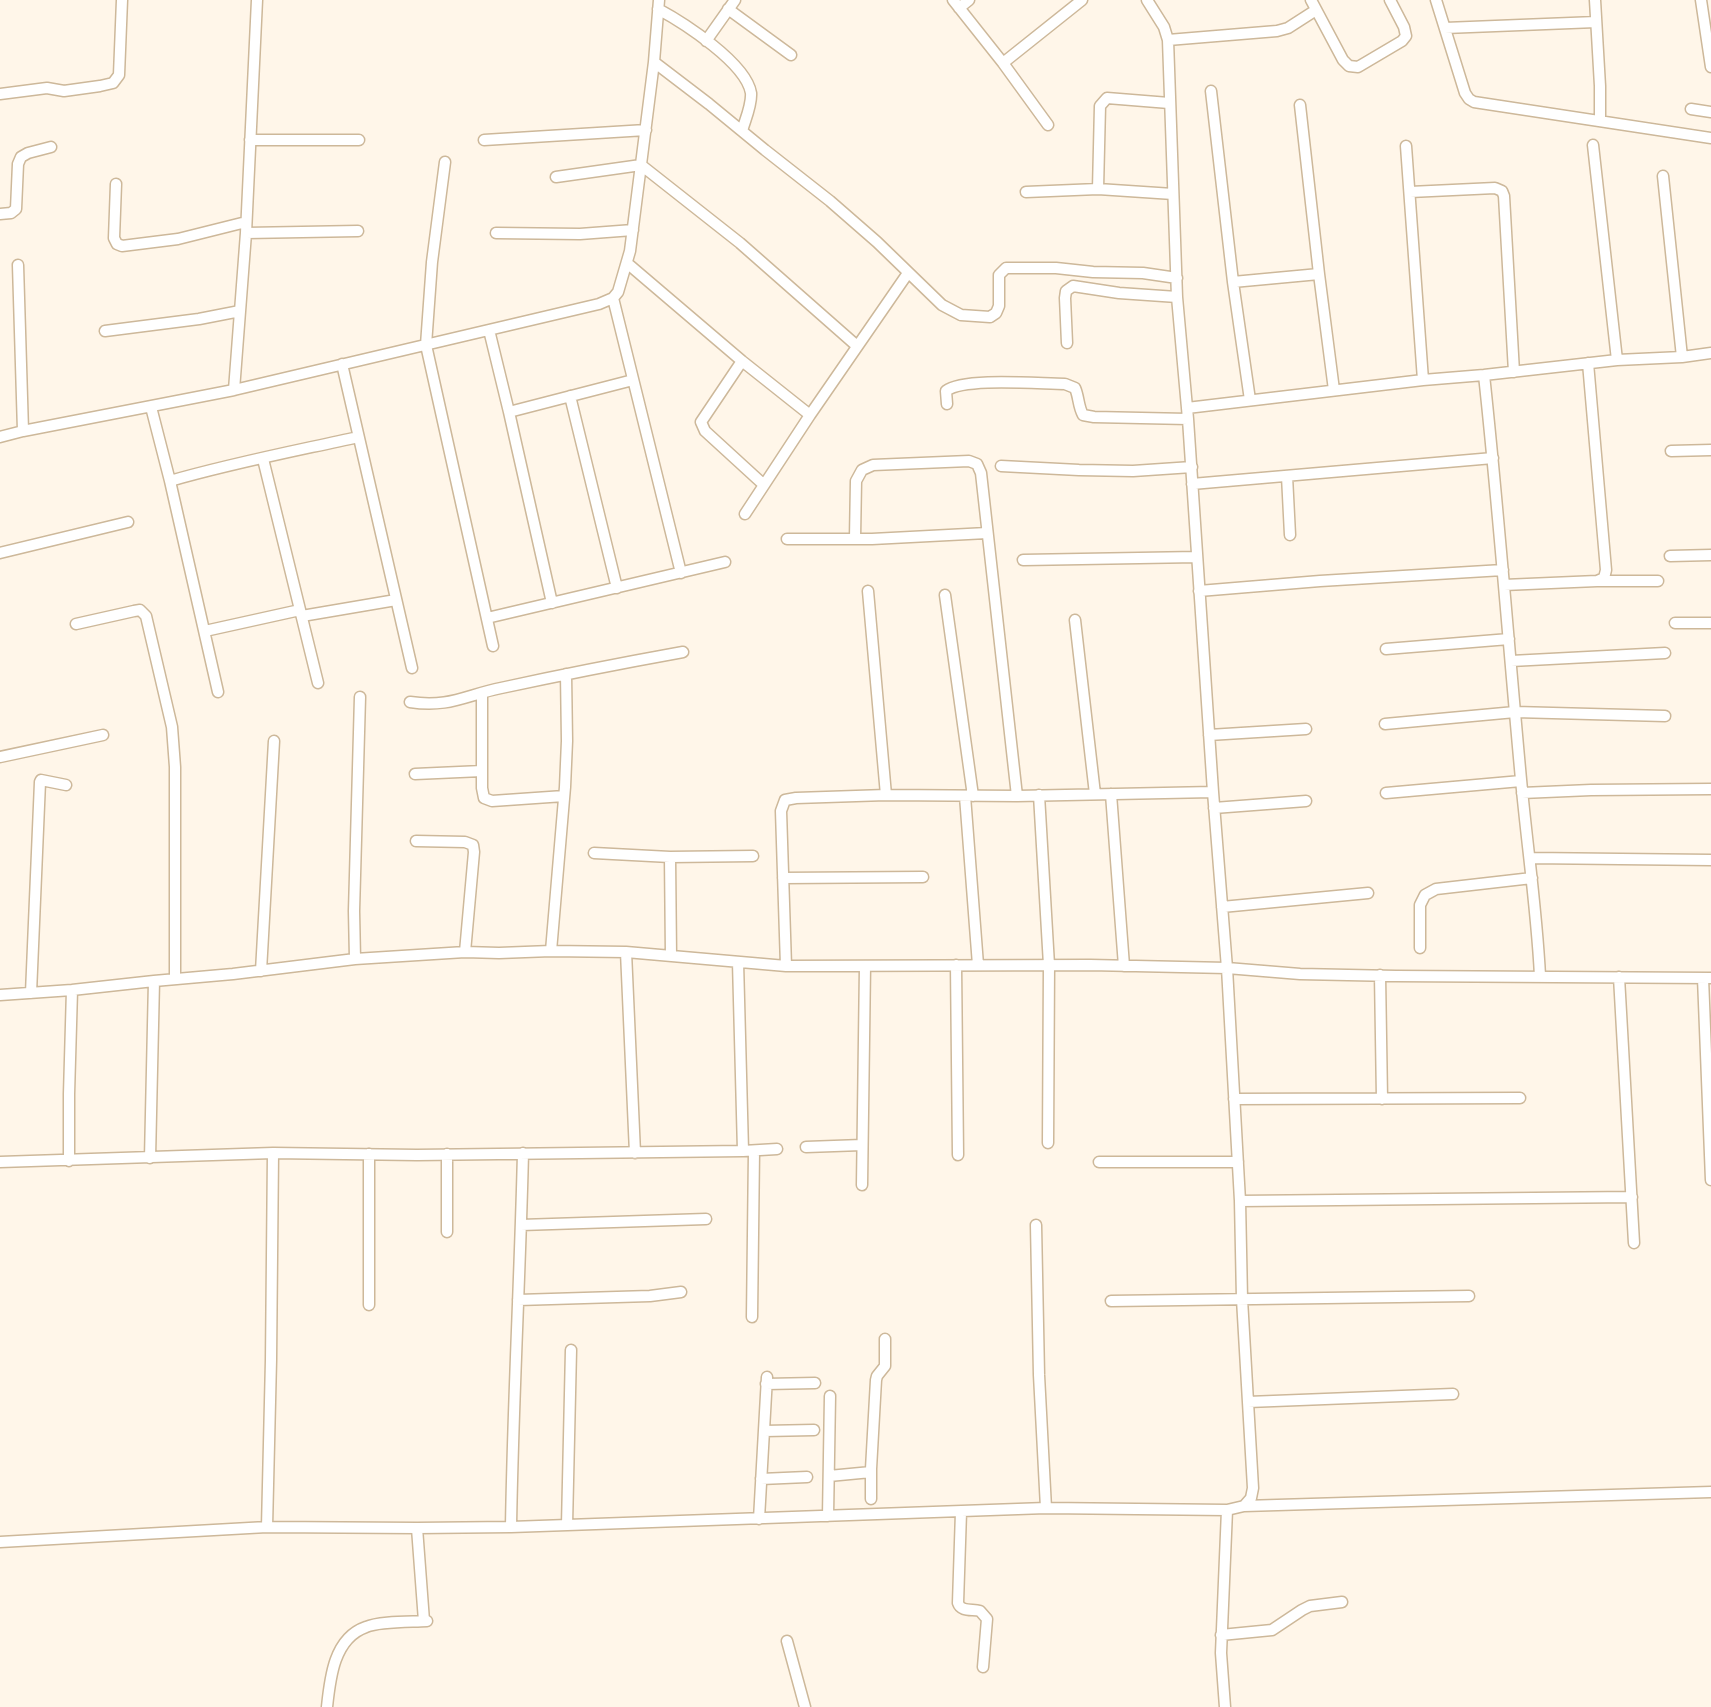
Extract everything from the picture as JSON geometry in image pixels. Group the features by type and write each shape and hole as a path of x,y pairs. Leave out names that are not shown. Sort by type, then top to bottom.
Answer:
{"street":[{"path":"0,94 47,88 64,91 100,86 117,80 120,75 122,0"},
{"path":"234,390 246,228 257,0"},
{"path":"706,41 735,0"},
{"path":"969,0 956,4 1048,125"},
{"path":"1003,63 1082,0"},
{"path":"1147,0 1164,27 1168,40 1177,297 1192,467 1238,1161 1242,1298 1253,1488 1251,1498 1244,1506"},
{"path":"1168,40 1276,31 1288,28 1314,5 1343,60 1349,66 1358,67 1406,36 1390,0"},
{"path":"1436,0 1465,93 1474,102 1711,138"},
{"path":"1595,0 1600,121"},
{"path":"1701,0 1711,66"},
{"path":"659,4 706,41 746,79 751,96 742,131"},
{"path":"0,437 23,430 234,390 599,304 613,298 618,292 627,263 633,230 659,4"},
{"path":"728,9 791,55"},
{"path":"1445,28 1596,22"},
{"path":"654,62 830,201 942,305 961,315 990,317 996,313 999,306 999,275 1006,268 1143,273 1177,278"},
{"path":"1211,91 1250,400"},
{"path":"1098,189 1100,106 1107,98 1170,103"},
{"path":"1300,105 1334,390"},
{"path":"1691,108 1711,112"},
{"path":"484,140 646,130"},
{"path":"250,140 359,139"},
{"path":"1593,145 1617,360"},
{"path":"1406,146 1423,380"},
{"path":"0,214 11,213 16,209 18,164 21,157 51,148"},
{"path":"445,162 432,262 426,345 493,646"},
{"path":"556,177 641,165 740,243 857,346"},
{"path":"1663,176 1682,357"},
{"path":"116,184 114,238 117,244 122,246 246,228 358,231"},
{"path":"1410,192 1490,188 1502,191 1514,372"},
{"path":"1026,192 1098,189 1173,194"},
{"path":"496,233 569,234 633,230"},
{"path":"627,263 810,415"},
{"path":"18,265 23,430"},
{"path":"745,514 908,273"},
{"path":"1233,282 1319,274"},
{"path":"1067,343 1065,298 1066,291 1073,286 1119,293 1177,297"},
{"path":"613,298 681,573"},
{"path":"104,331 240,311"},
{"path":"489,330 552,603"},
{"path":"947,404 946,391 953,386 1065,384 1075,388 1083,415 1094,417 1188,413 1250,400 1334,390 1617,360 1711,353"},
{"path":"742,361 701,422 705,431 764,485"},
{"path":"1588,363 1606,570 1604,578 1597,581"},
{"path":"342,364 412,668"},
{"path":"1484,375 1522,793 1538,926 1540,976"},
{"path":"509,412 634,380"},
{"path":"570,396 617,588"},
{"path":"151,407 218,692"},
{"path":"170,481 220,467 358,437"},
{"path":"1671,451 1711,450"},
{"path":"1192,484 1493,458"},
{"path":"263,459 318,682"},
{"path":"855,538 856,481 862,470 873,466 901,464 969,461 977,464 981,473 1017,796"},
{"path":"1001,466 1133,471 1192,467"},
{"path":"1287,476 1290,535"},
{"path":"0,553 128,523"},
{"path":"787,539 872,539 987,533"},
{"path":"1670,556 1711,555"},
{"path":"1023,560 1197,557"},
{"path":"487,618 725,562"},
{"path":"1199,591 1503,570"},
{"path":"1504,585 1658,581"},
{"path":"868,592 886,795"},
{"path":"945,595 969,796 978,965"},
{"path":"205,631 301,613 396,600"},
{"path":"76,624 140,610 146,616 172,727 175,767 175,979"},
{"path":"1075,620 1095,794"},
{"path":"1675,623 1711,623"},
{"path":"1386,649 1509,639"},
{"path":"410,702 427,705 447,703 494,689 682,652"},
{"path":"1511,662 1665,653"},
{"path":"551,951 567,741 566,674"},
{"path":"482,693 484,798 492,802 564,796"},
{"path":"355,959 360,697"},
{"path":"1385,724 1515,712 1665,716"},
{"path":"1209,734 1306,729"},
{"path":"0,757 103,735"},
{"path":"261,971 274,741"},
{"path":"415,774 482,771"},
{"path":"31,993 40,782 41,780 66,785"},
{"path":"1386,793 1521,781"},
{"path":"1522,793 1711,789"},
{"path":"786,966 781,811 785,800 886,795 1017,796 1213,792"},
{"path":"1111,794 1124,966"},
{"path":"1039,795 1049,965 1048,1143"},
{"path":"1214,808 1306,801"},
{"path":"416,841 465,842 473,845 466,952"},
{"path":"594,853 670,857 753,856"},
{"path":"670,857 671,956"},
{"path":"1530,858 1711,860"},
{"path":"783,878 923,877"},
{"path":"1420,948 1420,905 1425,895 1436,889 1532,877"},
{"path":"1222,907 1368,893"},
{"path":"0,996 261,971 355,959 466,952 551,951 626,951 786,966 1049,965 1227,968 1300,974 1707,978 1711,1180"},
{"path":"626,951 635,1153"},
{"path":"738,962 748,1151 752,1317"},
{"path":"956,965 958,1156"},
{"path":"862,1185 865,966"},
{"path":"1380,975 1382,1099"},
{"path":"1619,977 1634,1243"},
{"path":"150,1158 154,981"},
{"path":"69,1161 72,990"},
{"path":"1234,1099 1520,1098"},
{"path":"806,1147 862,1145"},
{"path":"0,1162 273,1153 635,1153 778,1149"},
{"path":"267,1527 273,1153"},
{"path":"447,1153 447,1232"},
{"path":"511,1527 523,1153"},
{"path":"369,1154 369,1305"},
{"path":"1099,1162 1238,1161"},
{"path":"1240,1201 1632,1197"},
{"path":"521,1225 706,1219"},
{"path":"1035,1225 1046,1508"},
{"path":"518,1300 650,1296 681,1292"},
{"path":"1111,1301 1469,1296"},
{"path":"871,1499 876,1380 885,1366 885,1339"},
{"path":"567,1525 571,1350"},
{"path":"759,1519 766,1380 816,1383"},
{"path":"1248,1402 1453,1394"},
{"path":"828,1516 830,1396"},
{"path":"764,1431 814,1430"},
{"path":"829,1476 871,1472"},
{"path":"761,1479 807,1477"},
{"path":"0,1542 267,1527 511,1527 1046,1508 1227,1510 1244,1506 1711,1492"},
{"path":"1225,1707 1221,1653 1227,1510"},
{"path":"961,1511 958,1603 963,1609 981,1611 987,1619 983,1667"},
{"path":"327,1707 334,1663 344,1644 356,1631 368,1625 425,1621 417,1528"},
{"path":"1222,1635 1272,1630 1310,1606 1342,1602"},
{"path":"787,1641 804,1707"}]}
